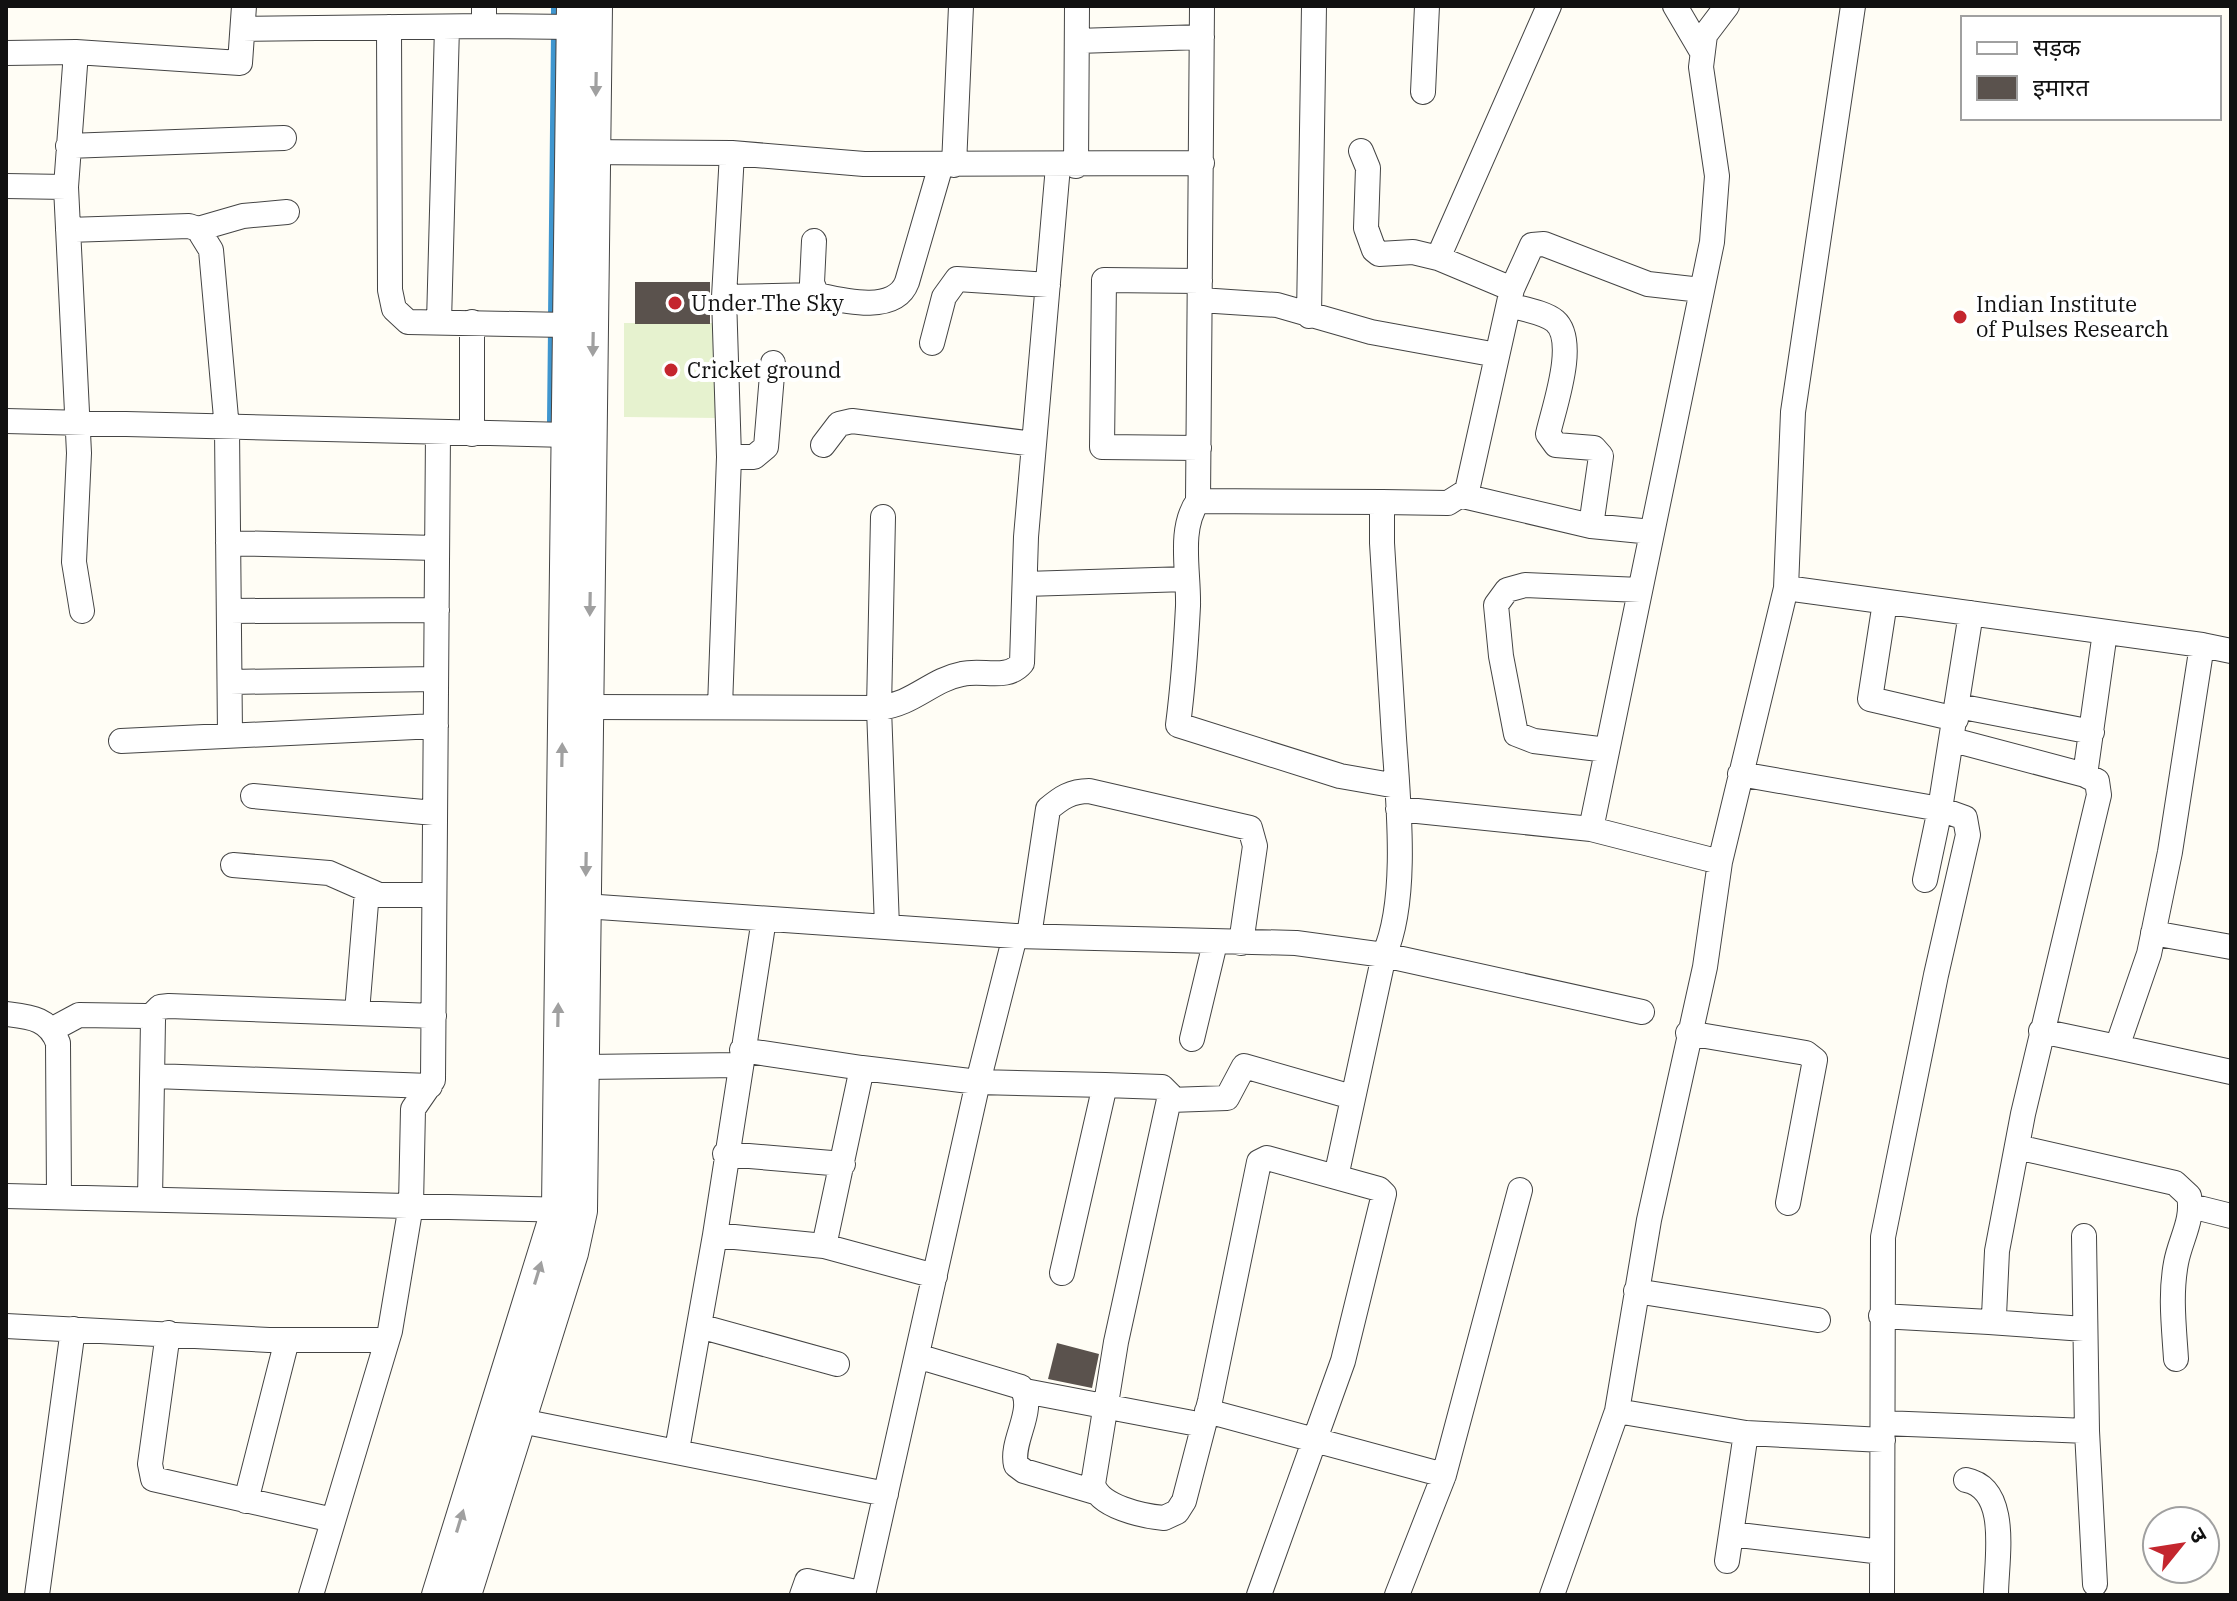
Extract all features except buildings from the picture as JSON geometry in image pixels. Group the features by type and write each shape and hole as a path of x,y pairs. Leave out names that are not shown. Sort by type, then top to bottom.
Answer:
{"street":[{"path":"466,1595 573,1253 570,1210 572,906 568,325 597,6"},
{"path":"724,297 817,295 884,302 899,294 907,282 948,165 961,6"},
{"path":"588,707 879,708 909,702 961,674 1005,673 1017,669 1022,663 1034,444 1048,285 1067,166 1077,6"},
{"path":"1202,6 1198,501 1191,511 1187,534 1178,725 1340,776 1398,798 1591,829 1720,862"},
{"path":"1309,316 1314,6"},
{"path":"1423,92 1427,6"},
{"path":"1438,258 1549,6"},
{"path":"1675,6 1702,52"},
{"path":"1591,829 1712,242 1717,176 1702,82 1702,52 1705,35 1727,6"},
{"path":"1552,1595 1617,1411 1636,1291 1688,1033 1705,967 1720,862 1786,588 1793,412 1853,6"},
{"path":"6,53 76,52 240,63 244,18 389,27 447,27 484,16 572,16 583,152 588,707 572,906 585,1067 570,1210 437,1595"},
{"path":"389,27 391,300 394,309 408,322 568,325"},
{"path":"439,322 447,27"},
{"path":"1077,41 1202,37"},
{"path":"76,52 66,187 75,423 79,453 74,562 82,611"},
{"path":"68,146 284,138"},
{"path":"1361,151 1368,168 1366,228 1370,245 1379,254 1413,252 1438,258 1550,318 1565,335 1566,353 1548,434 1552,443 1594,448 1601,456 1591,526"},
{"path":"583,152 732,153 864,164 1067,166 1202,163"},
{"path":"720,707 729,457 724,297 732,153"},
{"path":"6,186 66,187"},
{"path":"68,230 189,226 198,229 243,216 287,212"},
{"path":"198,229 211,250 227,429 230,734"},
{"path":"814,241 812,283 817,295"},
{"path":"1463,496 1469,484 1510,297 1527,251 1538,243 1648,284 1701,290"},
{"path":"932,343 944,297 957,279 1048,285"},
{"path":"1199,448 1102,447 1104,280 1200,290 1277,305 1371,332 1497,355"},
{"path":"472,322 472,434"},
{"path":"729,457 754,457 766,447 773,363"},
{"path":"6,421 227,429 567,435"},
{"path":"823,445 839,424 852,421 1034,444"},
{"path":"311,1595 387,1340 411,1205 413,1109 433,1080 438,433"},
{"path":"1198,501 1448,503 1463,496 1591,526 1652,532"},
{"path":"1336,1177 1384,955 1392,938 1400,845 1382,502"},
{"path":"883,517 879,708 887,927"},
{"path":"228,543 437,548"},
{"path":"1025,584 1187,579"},
{"path":"1607,750 1534,741 1516,734 1501,656 1496,605 1507,590 1525,585 1640,590"},
{"path":"1786,588 2231,651"},
{"path":"1885,602 1870,699 1956,722 2097,781 2099,795 2041,1031 2017,1147 1997,1251 1996,1304 1989,1322"},
{"path":"229,611 437,610"},
{"path":"1925,880 1940,809 1947,750 1956,722 1971,613"},
{"path":"2085,775 2105,632"},
{"path":"2117,1047 2153,933 2202,645"},
{"path":"230,682 436,679"},
{"path":"1956,722 2092,732"},
{"path":"121,741 436,726"},
{"path":"1740,774 1940,809 1965,818 1969,828 1885,1215 1881,1316 1882,1595"},
{"path":"802,1595 807,1581 857,1594 886,1494 978,1082 1022,936 1048,809 1061,798 1089,791 1250,828 1255,846 1241,943"},
{"path":"253,796 434,813"},
{"path":"233,865 329,873 367,891 389,896 433,895"},
{"path":"357,1012 367,891"},
{"path":"572,906 1022,936 1296,943 1384,955 1642,1012"},
{"path":"677,1450 715,1235 725,1154 764,919"},
{"path":"2153,933 2231,947"},
{"path":"1192,1039 1215,943"},
{"path":"53,1029 79,1015 150,1017 169,1006 434,1016"},
{"path":"6,1014 46,1022 53,1029 58,1043 59,1197"},
{"path":"150,1017 155,1025 150,1199"},
{"path":"2041,1031 2231,1072"},
{"path":"1688,1033 1806,1053 1815,1060 1788,1203"},
{"path":"585,1067 740,1058 978,1082 1166,1088 1170,1100 1116,1342 1093,1484 1095,1492"},
{"path":"1170,1100 1227,1098 1244,1066 1352,1097"},
{"path":"824,1246 862,1068"},
{"path":"154,1076 430,1086"},
{"path":"1062,1273 1105,1085"},
{"path":"2017,1147 2175,1183 2189,1196 2191,1206 2174,1280 2176,1359"},
{"path":"725,1154 843,1164"},
{"path":"1025,1391 1026,1406 1014,1454 1016,1465 1024,1471 1095,1492 1109,1502 1152,1517 1164,1518 1177,1512 1184,1501 1205,1418 1259,1162 1267,1158 1379,1189 1384,1198 1343,1361 1317,1441 1259,1595"},
{"path":"1397,1595 1444,1475 1520,1190"},
{"path":"7,1202 59,1197 570,1210"},
{"path":"2191,1206 2231,1216"},
{"path":"715,1235 824,1246 935,1276"},
{"path":"2084,1236 2087,1431 2095,1584"},
{"path":"1636,1291 1818,1320"},
{"path":"1881,1316 2084,1329"},
{"path":"6,1326 287,1340 387,1340"},
{"path":"699,1326 837,1364"},
{"path":"37,1595 73,1329"},
{"path":"168,1333 150,1473 158,1483 333,1520"},
{"path":"246,1501 287,1340"},
{"path":"917,1356 1016,1383 1025,1391 1205,1418 1317,1441 1444,1475"},
{"path":"1617,1411 1746,1433 2087,1431"},
{"path":"521,1421 886,1494"},
{"path":"1727,1561 1746,1433"},
{"path":"1966,1480 1983,1486 1994,1506 1996,1595"},
{"path":"1731,1534 1882,1552"}],"green space":[{"name":"Cricket ground","path":"624,323 719,323 718,418 624,417"}],"waterway":[{"path":"554,6 554,22"},
{"path":"551,318 554,33"},
{"path":"550,421 551,329"}],"place":[{"name":"Under The Sky","path":"675,303"},
{"name":"Indian Institute of Pulses Research","path":"1960,317"},
{"name":"Cricket ground","path":"671,370"}]}
